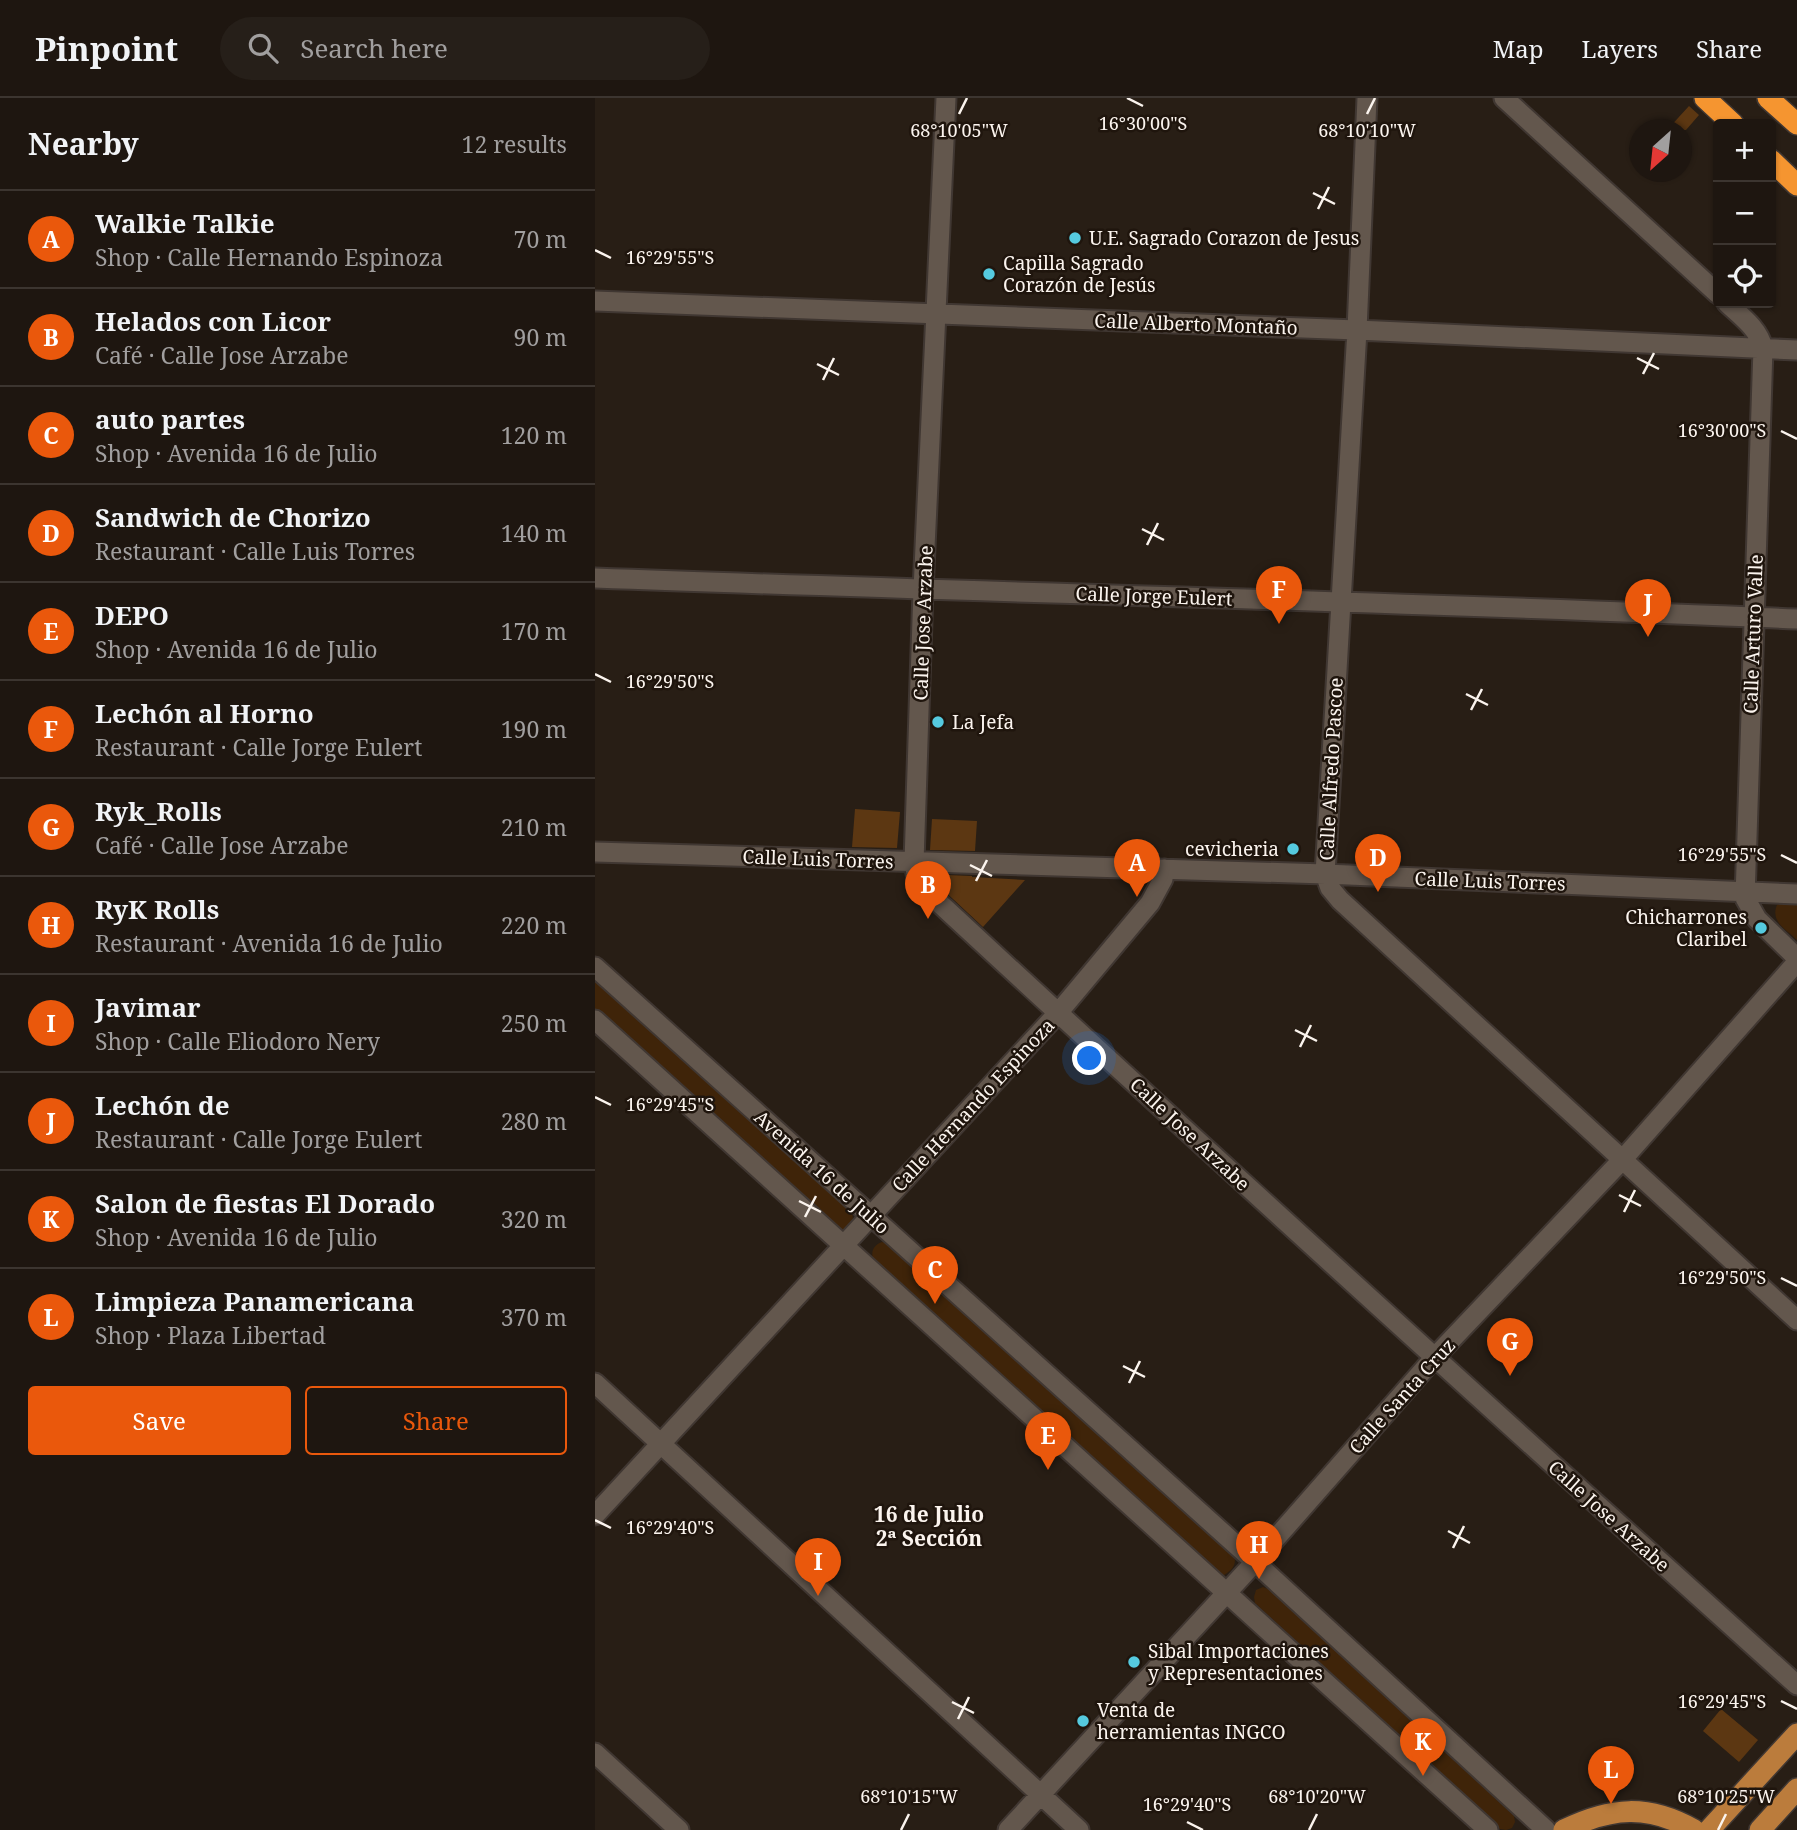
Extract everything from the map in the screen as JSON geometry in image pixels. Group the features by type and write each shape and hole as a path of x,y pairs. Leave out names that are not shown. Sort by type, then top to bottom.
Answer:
{"highway":[{"path":"1705,98 1728,119"},
{"path":"1768,98 1797,124"},
{"path":"1776,165 1797,185"}],"main road":[{"path":"1709,1830 1797,1734"},
{"path":"1760,1830 1797,1789"},
{"path":"1565,1830 1588,1818 1617,1812 1648,1812 1677,1821 1694,1830"}],"street":[{"name":"Calle Jose Arzabe","path":"946,98 923,590 914,862 917,879 922,887 1434,1358 1797,1685"},
{"name":"Calle Alfredo Pascoe","path":"1367,98 1357,330 1325,874 1330,888 1340,900 1797,1320"},
{"path":"1504,98 1713,290"},
{"name":"Calle Alberto Montaño","path":"595,301 1797,350"},
{"path":"1732,308 1756,331 1763,348"},
{"name":"Calle Arturo Valle","path":"1763,348 1745,898 1758,919 1797,960"},
{"name":"Calle Jorge Eulert","path":"595,578 1341,601 1797,619"},
{"name":"Calle Luis Torres","path":"595,852 1325,874 1797,894"},
{"name":"Calle Hernando Espinoza","path":"595,1515 1058,1013 1150,903 1159,889 1164,869"},
{"name":"Calle Santa Cruz","path":"1008,1830 1255,1562 1434,1358 1623,1159 1797,960"},
{"name":"Avenida 16 de Julio","path":"595,967 1255,1562 1546,1830"},
{"name":"Avenida 16 de Julio","path":"595,1020 1488,1830"},
{"path":"595,1383 1079,1830"},
{"path":"595,1753 679,1830"}],"shaded area":[{"path":"1797,903 1797,940 1777,921 1777,905"},
{"path":"595,975 852,1211 853,1220 849,1229 841,1231 595,1012"},
{"path":"882,1242 889,1244 1234,1554 1235,1564 1232,1569 1224,1575 1215,1573 874,1263 873,1251"},
{"path":"1263,1587 1270,1590 1514,1816 1512,1828 1500,1829 1255,1603 1256,1590"}],"building":[{"path":"1689,106 1699,115 1692,123 1692,119 1677,119"},
{"path":"855,809 900,812 897,848 852,847"},
{"path":"932,819 977,821 975,851 930,850"},
{"path":"947,875 1025,880 983,927 939,886 942,878"},
{"path":"1721,1709 1758,1740 1739,1762 1703,1731"}],"place":[{"name":"U.E. Sagrado Corazon de Jesus","path":"1075,238"},
{"name":"Capilla Sagrado Corazón de Jesús","path":"989,274"},
{"name":"Lechón al Horno","path":"1279,624"},
{"name":"Lechón de","path":"1648,637"},
{"name":"La Jefa","path":"938,722"},
{"name":"cevicheria","path":"1293,849"},
{"name":"Sandwich de Chorizo","path":"1378,892"},
{"name":"Walkie Talkie","path":"1137,897"},
{"name":"Helados con Licor","path":"928,919"},
{"name":"Chicharrones Claribel","path":"1761,928"},
{"name":"auto partes","path":"935,1304"},
{"name":"Ryk_Rolls","path":"1510,1376"},
{"name":"DEPO","path":"1048,1470"},
{"name":"RyK Rolls","path":"1259,1579"},
{"name":"Javimar","path":"818,1596"},
{"name":"Sibal Importaciones y Representaciones","path":"1134,1662"},
{"name":"Venta de herramientas INGCO","path":"1083,1721"},
{"name":"Salon de fiestas El Dorado","path":"1423,1776"},
{"name":"Limpieza Panamericana","path":"1611,1804"}],"district":[{"name":"16 de Julio 2ª Sección","path":"929,1527"}]}
